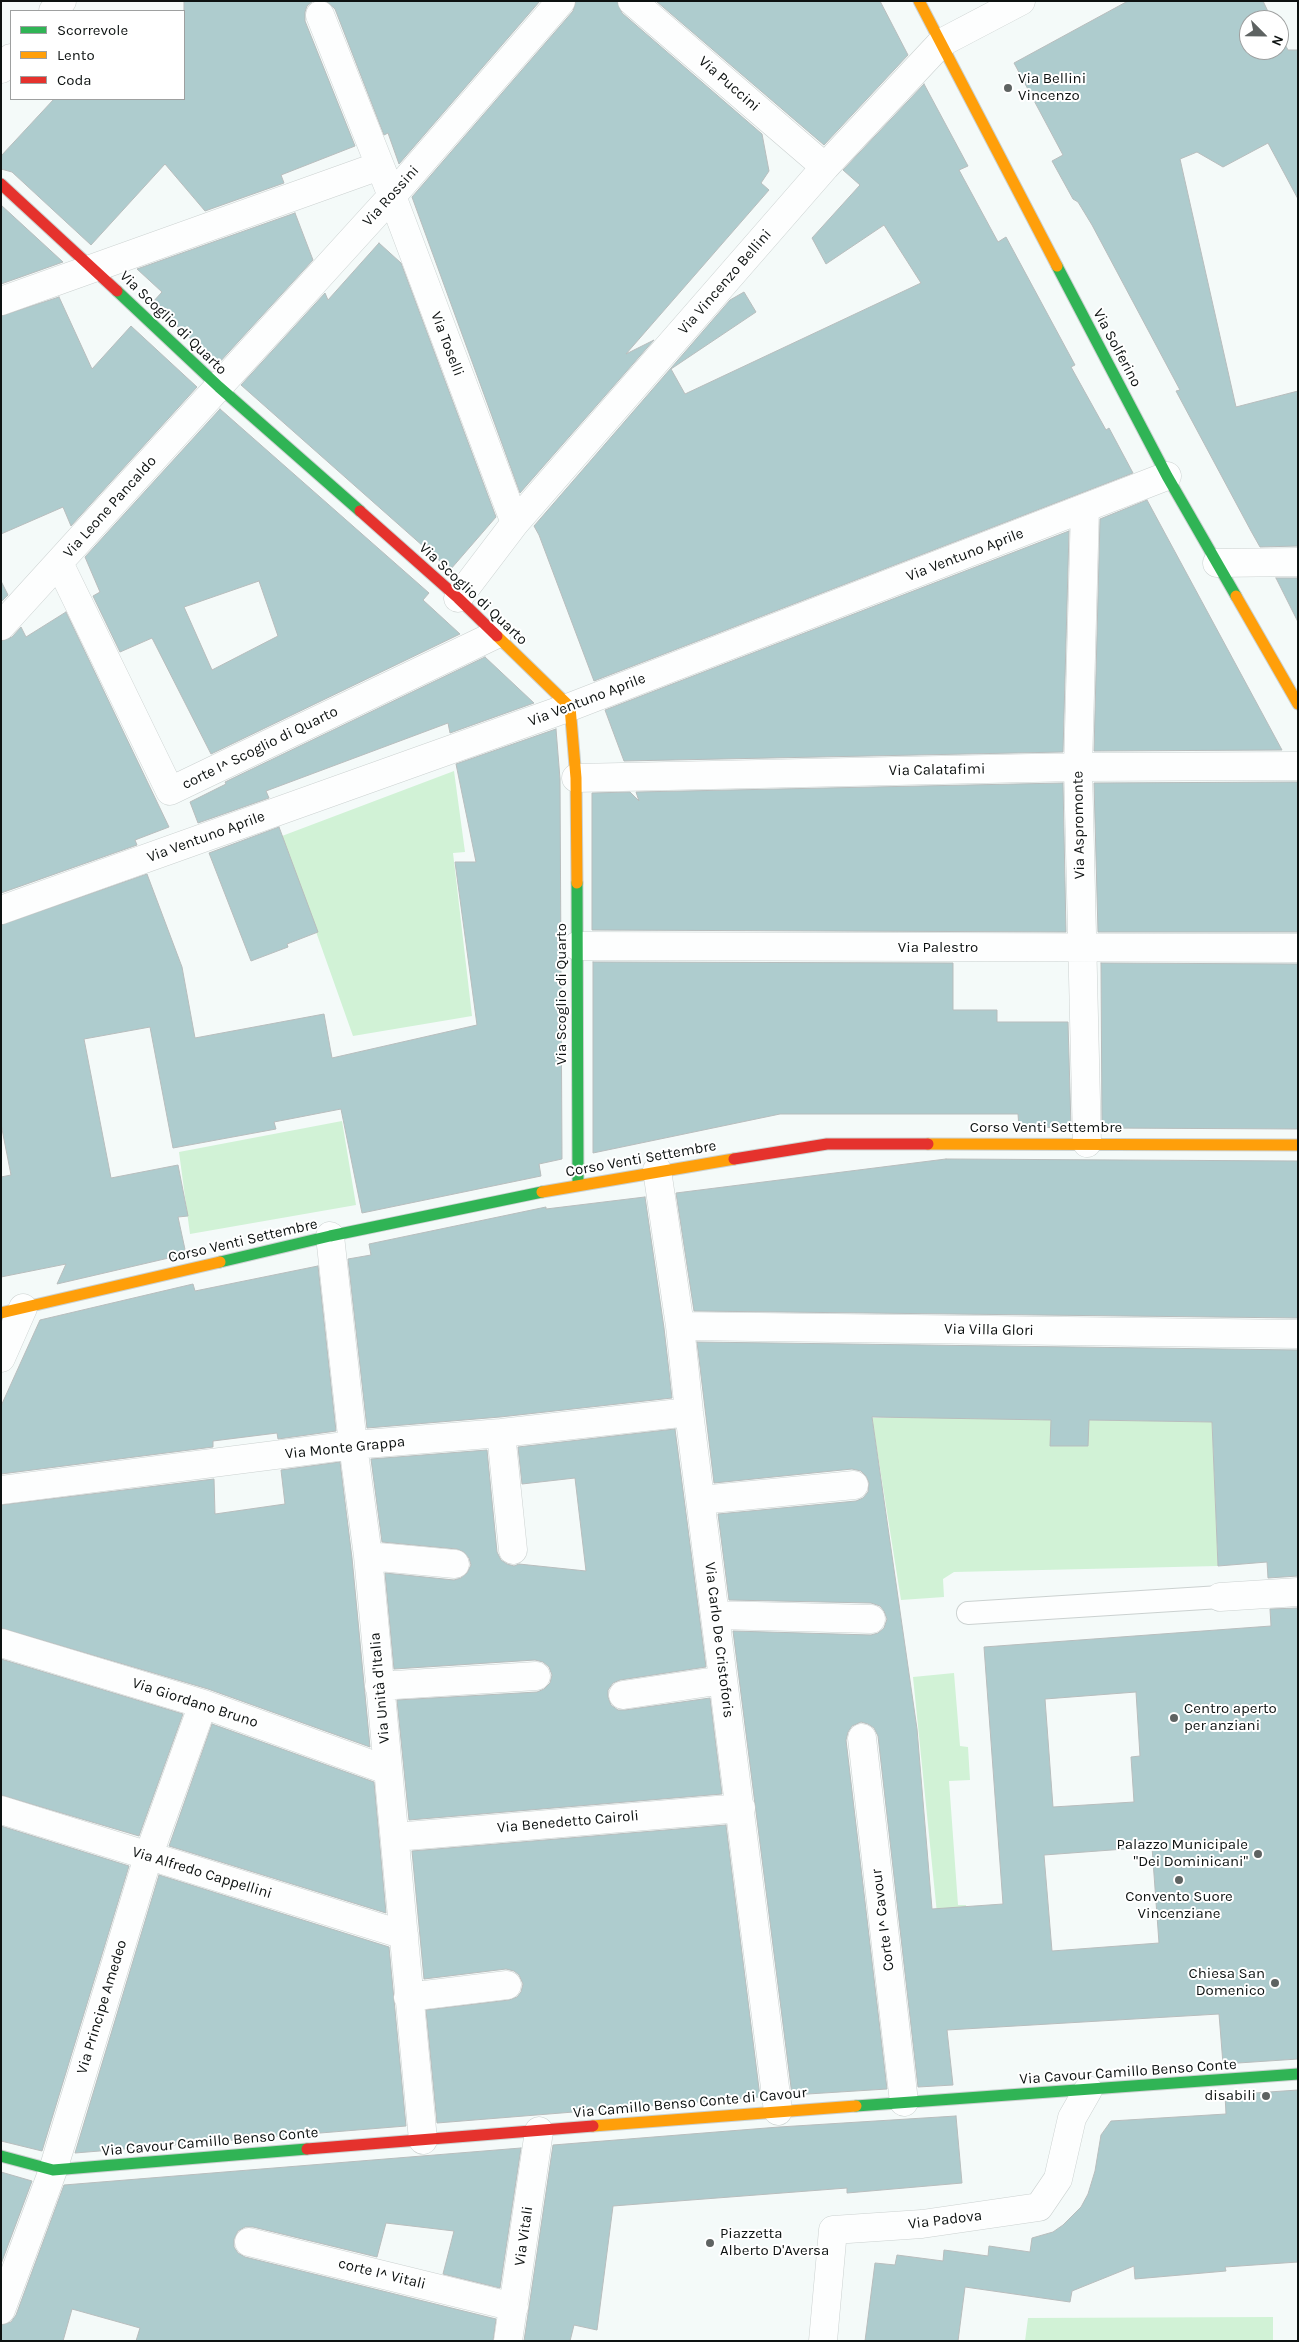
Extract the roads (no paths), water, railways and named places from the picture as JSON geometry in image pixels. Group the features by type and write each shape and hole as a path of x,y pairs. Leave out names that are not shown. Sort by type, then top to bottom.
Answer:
{"street":[{"name":"Via Rossini","path":"219,387 392,196 561,1"},
{"name":"Via Puccini","path":"632,1 825,167"},
{"name":"Via Solferino","path":"919,1 1167,476 1298,704"},
{"name":"Via Vincenzo Bellini","path":"458,598 515,523 825,167 941,43 1021,1"},
{"name":"Via Toselli","path":"320,15 392,196 515,523"},
{"path":"1,70 10,59"},
{"path":"1,301 379,166"},
{"name":"Via Scoglio di Quarto","path":"1,184 94,268 219,387 458,598 570,707 576,778 578,1184"},
{"name":"Via Leone Pancaldo","path":"1,626 219,387"},
{"name":"Via Ventuno Aprile","path":"1,910 570,707 1167,476"},
{"name":"Via Aspromonte","path":"1085,508 1078,767 1087,1142"},
{"path":"1217,563 1298,562"},
{"name":"corte I^ Scoglio di Quarto","path":"59,563 170,791 497,634"},
{"name":"Via Calatafimi","path":"576,778 1078,767 1298,766"},
{"name":"Via Palestro","path":"578,946 1082,949 1298,948"},
{"name":"Corso Venti Settembre","path":"12,1310 330,1236 578,1184 827,1144 1087,1142 1298,1145"},
{"name":"Via Carlo De Cristoforis","path":"657,1170 680,1326 689,1412 741,1808 778,2111"},
{"name":"Via Unità d'Italia","path":"330,1236 353,1446 368,1556 404,1935 408,1997 423,2140"},
{"path":"1,1358 12,1310"},
{"name":"Via Villa Glori","path":"680,1326 1298,1334"},
{"name":"Via Monte Grappa","path":"1,1490 353,1446 501,1433 689,1412"},
{"path":"501,1433 513,1550"},
{"path":"701,1500 854,1485"},
{"path":"368,1556 455,1564"},
{"path":"1220,1598 1298,1592"},
{"path":"716,1615 871,1619"},
{"name":"Via Giordano Bruno","path":"1,1644 203,1704 387,1770"},
{"path":"379,1686 536,1676"},
{"path":"623,1694 723,1680"},
{"name":"Via Principe Amedeo","path":"1,2310 54,2170 148,1856 203,1704"},
{"name":"Corte I^ Cavour","path":"862,1738 904,2102"},
{"name":"Via Benedetto Cairoli","path":"395,1837 741,1808"},
{"name":"Via Alfredo Cappellini","path":"1,1810 404,1935"},
{"path":"408,1997 507,1985"},
{"name":"Via Cavour Camillo Benso Conte","path":"961,2100 1298,2074"},
{"name":"Via Padova","path":"823,2341 833,2230 922,2224 1039,2207 1058,2179 1072,2118 1088,2090"},
{"name":"Via Camillo Benso Conte di Cavour","path":"423,2140 778,2111 961,2100"},
{"name":"Via Vitali","path":"508,2341 539,2131"},
{"name":"Via Cavour Camillo Benso Conte","path":"1,2156 54,2170 423,2140"},
{"name":"corte I^ Vitali","path":"249,2242 514,2307"}],"lane":[{"path":"968,1614 1220,1598"}],"place":[{"name":"Via Bellini Vincenzo","path":"1008,88"},
{"name":"Centro aperto per anziani","path":"1174,1718"},
{"name":"Palazzo Municipale \"Dei Dominicani\"","path":"1258,1854"},
{"name":"Convento Suore Vincenziane","path":"1179,1880"},
{"name":"Chiesa San Domenico","path":"1275,1983"},
{"name":"disabili","path":"1266,2096"},
{"name":"Piazzetta Alberto D'Aversa","path":"710,2243"}]}
